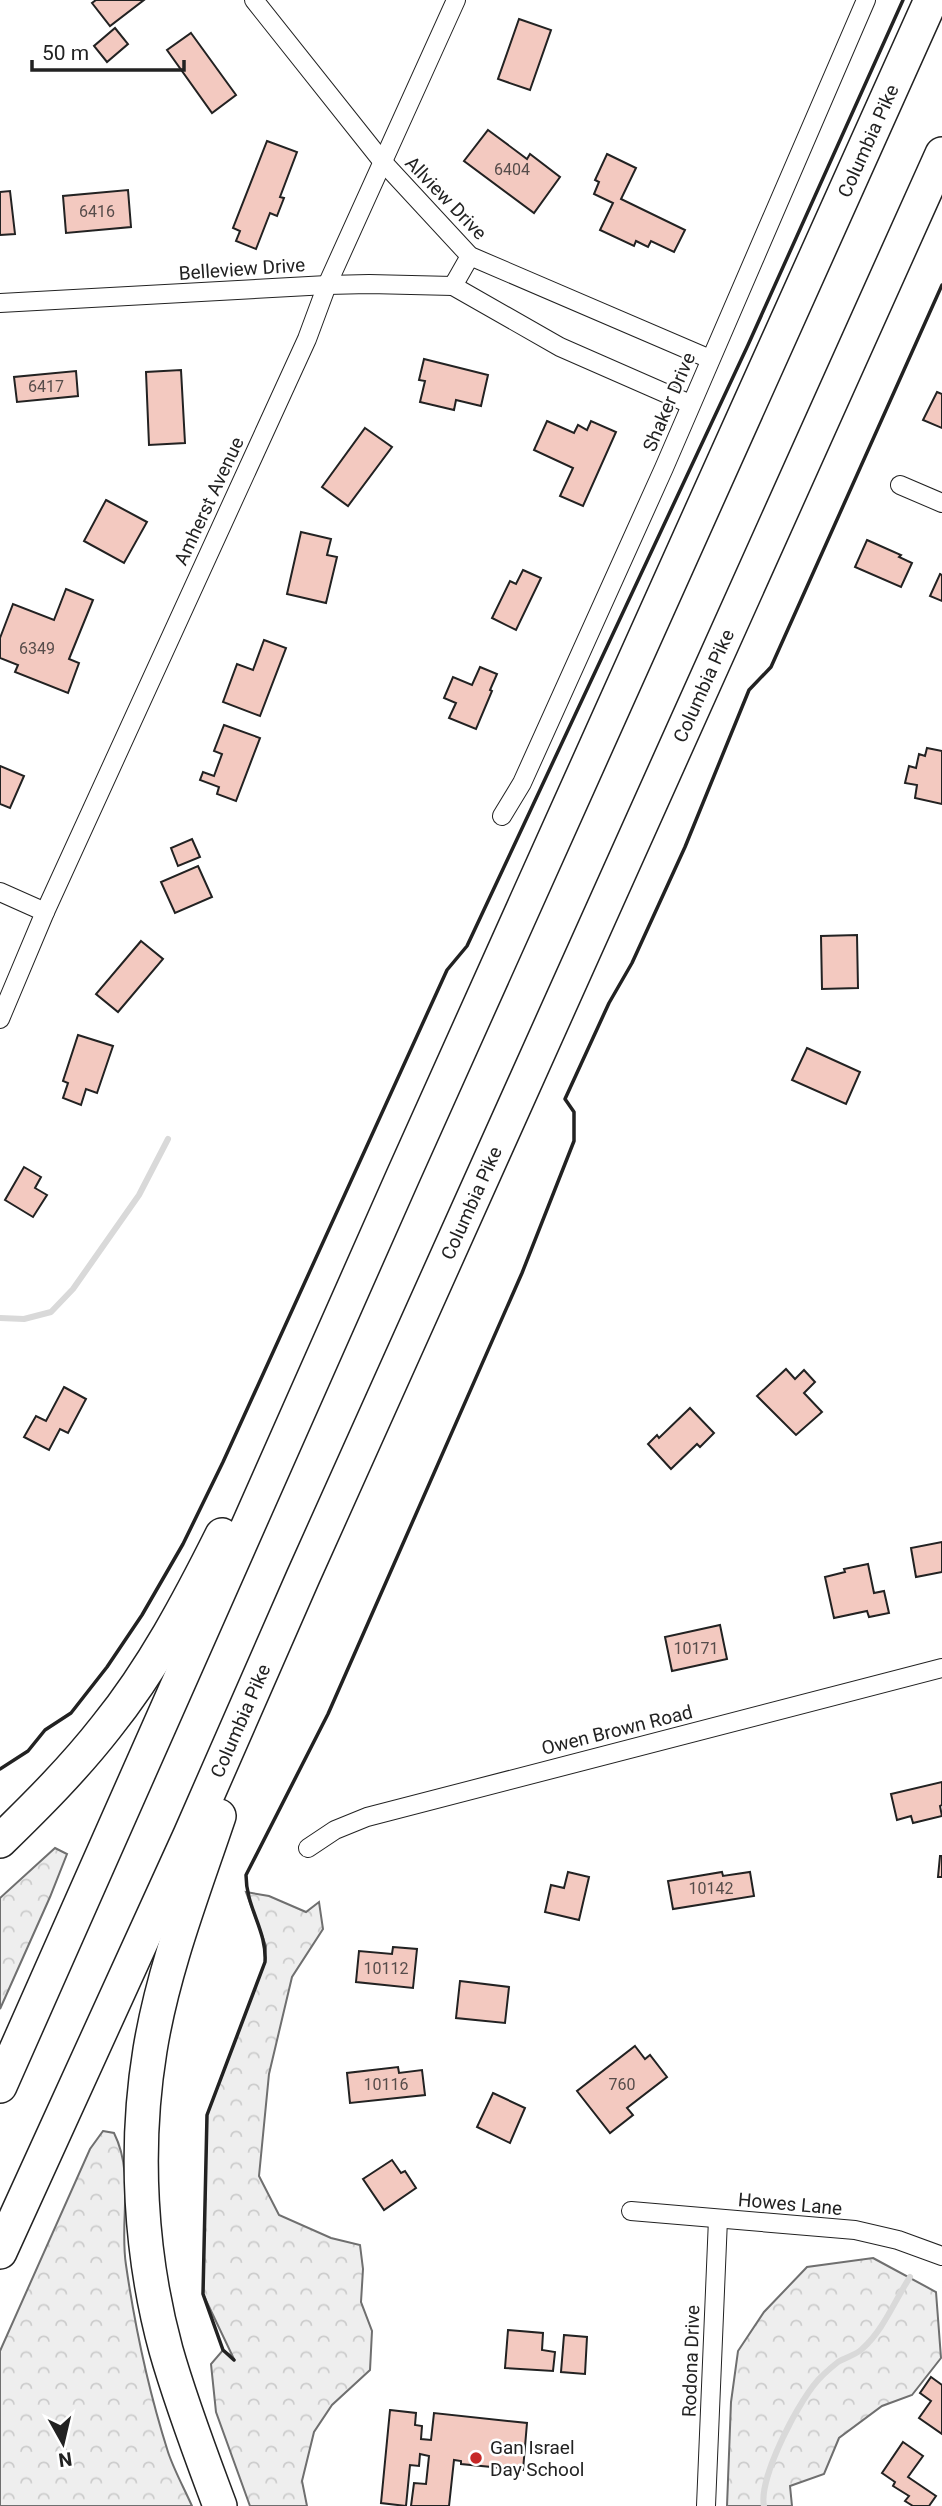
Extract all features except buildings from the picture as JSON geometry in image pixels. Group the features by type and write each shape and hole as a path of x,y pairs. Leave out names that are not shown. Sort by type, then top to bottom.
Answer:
{"highway":[{"name":"Columbia Pike","path":"0,2086 403,1176 931,0"},
{"name":"Columbia Pike","path":"0,2252 190,1835 303,1577 942,154"},
{"path":"0,1841 47,1796 99,1736 154,1658 196,1587 403,1176"},
{"path":"220,2506 173,2373 152,2283 143,2195 144,2106 150,2050 164,1983 303,1577"}],"street":[{"name":"Allview Drive","path":"254,0 382,161 470,257 710,359"},
{"name":"Amherst Avenue","path":"0,1019 45,912 307,339 327,285 456,0"},
{"name":"Shaker Drive","path":"502,816 522,783 691,404 866,0"},
{"path":"470,257 453,286 560,347 691,404"},
{"name":"Belleview Drive","path":"0,303 327,285 453,286"},
{"path":"900,485 942,503"},
{"path":"0,892 45,912"},
{"name":"Owen Brown Road","path":"308,1847 335,1830 399,1808 942,1668"},
{"name":"Howes Lane","path":"631,2211 855,2230 942,2256"},
{"name":"Rodona Drive","path":"706,2506 718,2219"}],"green space":[{"path":"55,1848 67,1854 0,2009 0,1898"},
{"path":"246,1892 269,1896 306,1912 319,1902 323,1929 292,1977 269,2074 259,2176 279,2215 331,2238 360,2245 363,2269 361,2302 372,2331 370,2370 332,2405 314,2432 302,2481 307,2506 250,2506 216,2412 211,2364 223,2350 233,2357 203,2294 207,2115 265,1962 266,1946"},
{"path":"103,2131 114,2133 124,2165 124,2248 138,2336 149,2383 168,2452 192,2506 0,2506 0,2351 90,2149"},
{"path":"873,2258 936,2292 941,2358 912,2395 882,2406 839,2438 824,2474 790,2486 792,2506 727,2506 731,2402 738,2351 764,2312 807,2267"}],"waterway":[{"path":"0,1318 24,1319 51,1312 73,1289 139,1195 168,1139"},
{"path":"764,2506 764,2493 774,2458 803,2400 828,2370 860,2351 869,2342 910,2277"}],"wall":[{"path":"0,1769 28,1751 45,1730 71,1713 107,1667 142,1615 183,1544 447,970 467,946 748,345 903,0"},
{"path":"234,2360 223,2350 203,2294 207,2115 265,1962 263,1940 249,1898 246,1875 328,1714 522,1273 574,1141 574,1112 565,1099 685,847 749,690 771,667 942,285"}],"place":[{"name":"Gan Israel Day School","path":"476,2458"}]}
